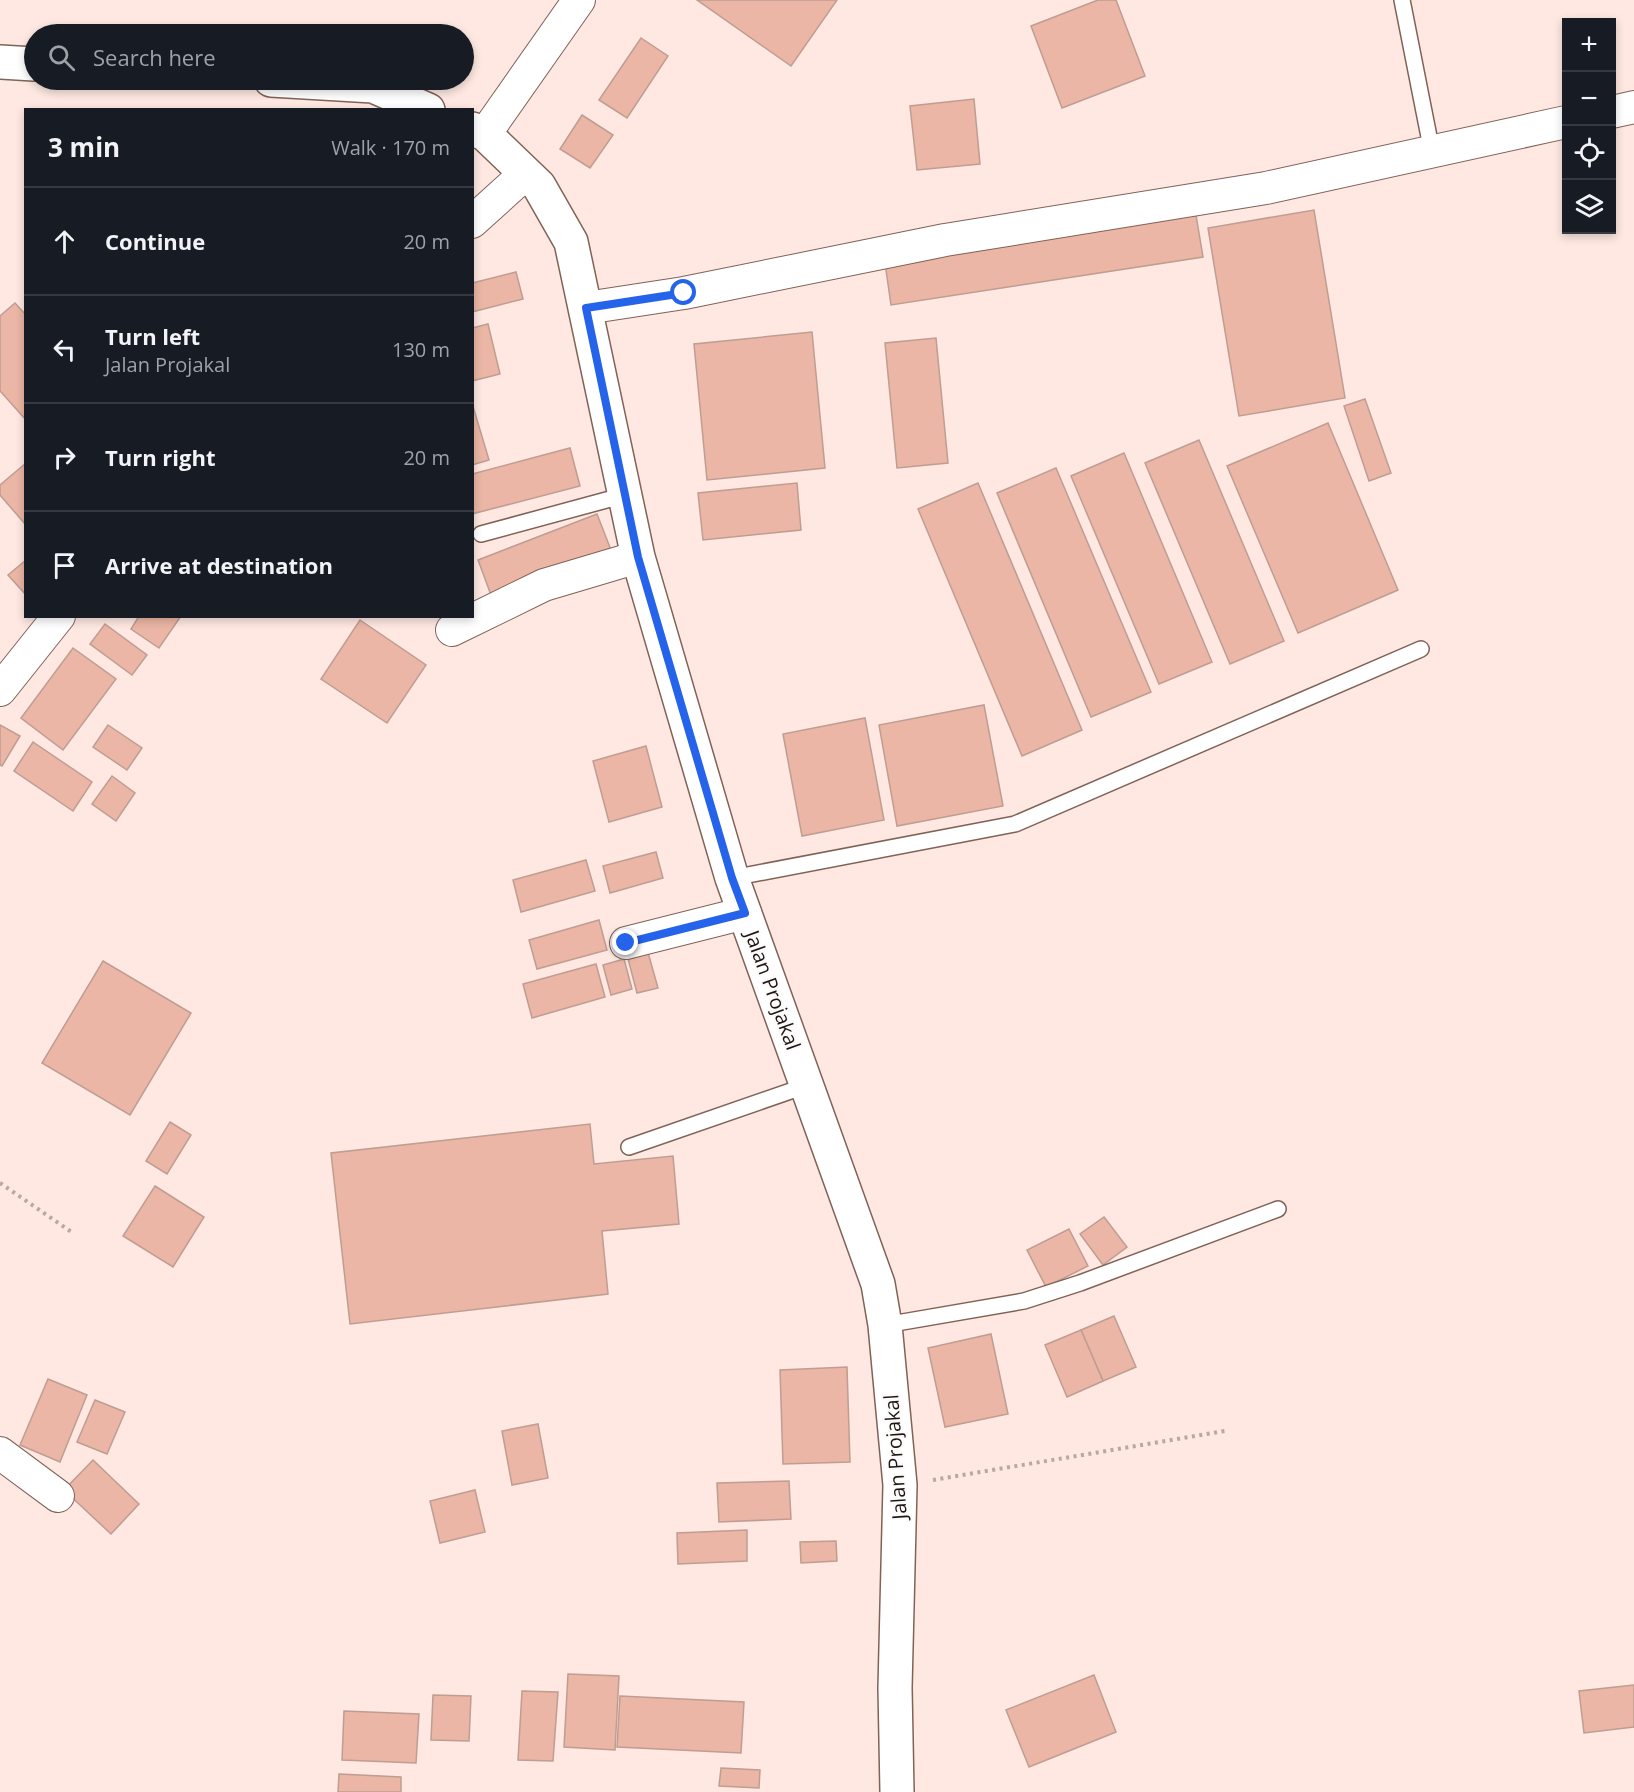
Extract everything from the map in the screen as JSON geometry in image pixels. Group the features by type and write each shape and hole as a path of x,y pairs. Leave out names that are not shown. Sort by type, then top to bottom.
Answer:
{"main road":[{"path":"0,62 24,63"},
{"path":"382,90 423,108"},
{"name":"Jalan Projakal","path":"479,131 538,186 572,242 638,557 732,878 878,1284 885,1325 900,1485 895,1688 897,1792"}],"street":[{"path":"479,131 579,0"},
{"path":"1616,111 1634,107"},
{"path":"586,308 684,293 945,240 1266,188 1562,123"},
{"path":"474,220 525,174"},
{"path":"452,630 544,585 638,557"},
{"path":"0,690 57,618"},
{"path":"626,943 745,913"},
{"path":"0,1453 58,1496"}],"lane":[{"path":"1402,0 1432,152"},
{"path":"481,534 625,495"},
{"path":"732,878 1015,824 1421,649"},
{"path":"629,1147 808,1085"},
{"path":"885,1325 1024,1301 1080,1283 1278,1209"}],"path":[{"path":"0,1183 73,1233"},
{"path":"900,1485 1225,1431"}],"building":[{"path":"697,0 837,0 791,66"},
{"path":"1098,0 1116,0 1145,76 1062,108 1031,26"},
{"path":"641,38 668,56 627,118 599,100"},
{"path":"974,99 980,164 917,170 910,106"},
{"path":"582,115 613,135 590,168 560,149"},
{"path":"1314,210 1345,398 1239,416 1208,228"},
{"path":"1196,215 1203,257 891,305 885,263"},
{"path":"516,272 523,299 474,311 474,282"},
{"path":"15,303 24,313 24,418 0,391 0,316"},
{"path":"488,324 500,374 474,380 474,328"},
{"path":"812,332 825,468 707,480 694,344"},
{"path":"936,338 948,463 897,468 885,343"},
{"path":"1365,399 1391,473 1369,481 1344,406"},
{"path":"474,410 489,460 474,464"},
{"path":"1328,423 1398,590 1298,633 1227,466"},
{"path":"1199,440 1284,641 1230,664 1145,463"},
{"path":"570,448 580,486 474,513 474,473"},
{"path":"1124,453 1212,662 1159,684 1071,476"},
{"path":"24,465 24,523 0,495 0,485"},
{"path":"1056,468 1151,692 1091,717 997,493"},
{"path":"797,483 801,530 703,540 698,493"},
{"path":"978,483 1082,730 1022,756 918,509"},
{"path":"597,514 611,550 491,595 478,560"},
{"path":"24,562 24,593 8,575"},
{"path":"138,618 180,618 159,648 131,629"},
{"path":"360,620 426,665 387,723 321,679"},
{"path":"105,624 147,655 132,675 90,644"},
{"path":"73,648 116,679 63,750 21,718"},
{"path":"984,705 1003,806 897,826 879,725"},
{"path":"865,718 884,820 802,836 783,734"},
{"path":"0,725 20,736 2,766 0,765"},
{"path":"108,725 142,748 127,770 93,747"},
{"path":"33,742 92,782 73,811 14,771"},
{"path":"646,746 662,807 609,822 593,761"},
{"path":"112,776 135,793 116,821 92,804"},
{"path":"656,852 663,878 610,893 603,866"},
{"path":"586,860 595,891 521,912 513,880"},
{"path":"599,920 607,950 537,969 529,940"},
{"path":"647,949 658,988 637,993 627,955"},
{"path":"624,959 632,989 611,995 603,965"},
{"path":"103,961 191,1013 130,1115 42,1063"},
{"path":"596,964 605,997 532,1018 523,984"},
{"path":"170,1122 191,1135 167,1174 146,1161"},
{"path":"590,1124 594,1164 673,1156 679,1224 602,1231 608,1294 350,1324 331,1153"},
{"path":"155,1186 204,1217 173,1267 123,1236"},
{"path":"1104,1217 1127,1247 1103,1265 1080,1234"},
{"path":"1069,1229 1088,1266 1046,1287 1027,1250"},
{"path":"1114,1316 1136,1367 1103,1381 1081,1330"},
{"path":"1081,1330 1103,1381 1067,1397 1045,1345"},
{"path":"991,1334 1008,1414 945,1427 928,1348"},
{"path":"847,1367 850,1462 783,1464 780,1370"},
{"path":"48,1379 87,1395 60,1462 20,1445"},
{"path":"95,1400 125,1412 107,1454 77,1442"},
{"path":"538,1424 548,1478 512,1485 502,1431"},
{"path":"93,1460 139,1504 111,1534 64,1490"},
{"path":"789,1481 791,1519 719,1522 717,1483"},
{"path":"475,1490 485,1532 440,1543 430,1501"},
{"path":"747,1530 747,1561 678,1564 677,1533"},
{"path":"836,1541 837,1561 801,1563 800,1542"},
{"path":"568,1674 619,1676 615,1750 564,1747"},
{"path":"1094,1675 1116,1732 1029,1767 1006,1710"},
{"path":"1634,1685 1634,1727 1584,1733 1579,1691"},
{"path":"522,1691 558,1692 553,1761 518,1760"},
{"path":"433,1695 471,1696 469,1741 431,1740"},
{"path":"620,1696 744,1702 741,1753 617,1747"},
{"path":"344,1711 419,1714 416,1763 342,1760"},
{"path":"721,1768 760,1770 759,1788 719,1786"},
{"path":"339,1774 401,1777 401,1792 338,1792"}],"route":[{"path":"626,943 745,913 732,878 638,557 586,308 684,293"}]}
